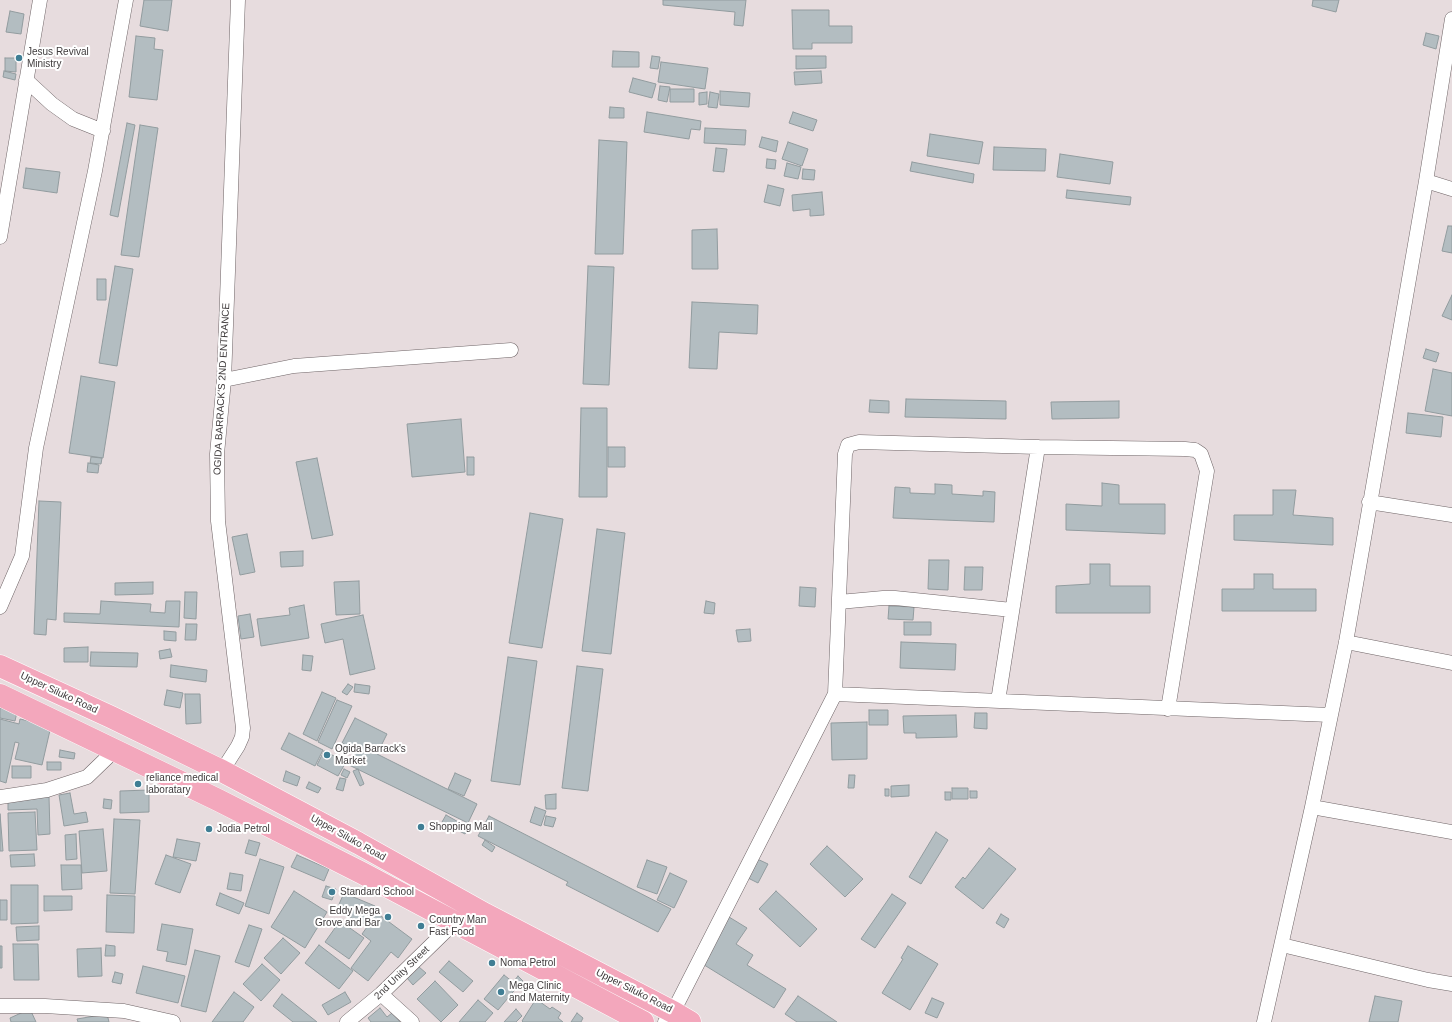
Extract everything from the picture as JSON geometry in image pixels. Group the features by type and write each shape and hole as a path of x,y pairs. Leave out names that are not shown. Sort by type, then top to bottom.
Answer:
{"main road":[{"name":"Upper Siluko Road","path":"0,666 111,717 222,771 358,843 676,1019"},
{"path":"0,695 227,805 455,922 643,1022"}],"street":[{"path":"0,237 40,0"},
{"path":"0,607 22,556 36,448 103,131 126,0"},
{"name":"OGIDA BARRACK'S 2ND ENTRANCE","path":"222,771 238,746 242,737 243,728 218,521 217,454 224,380 238,0"},
{"path":"1264,1022 1312,807 1346,642 1369,502 1426,181 1452,19"},
{"path":"26,80 52,104 73,119 103,131"},
{"path":"1426,181 1452,189"},
{"path":"224,380 294,366 511,350"},
{"path":"676,1019 835,694 844,454 848,445 859,442 1185,449 1195,450 1201,454 1207,471 1168,709"},
{"path":"998,701 1038,447"},
{"path":"1369,502 1452,515"},
{"path":"839,602 895,598 1012,610"},
{"path":"1346,642 1452,663"},
{"path":"835,694 1330,716"},
{"path":"0,797 47,790 87,776 114,751"},
{"path":"1312,807 1452,832"},
{"name":"2nd Unity Street","path":"347,1022 381,994 455,922"},
{"path":"1282,945 1428,980 1452,984"},
{"path":"381,994 412,1022"},
{"path":"0,1006 45,1006 124,1011 173,1022"}],"building":[{"path":"144,0 172,0 168,31 140,26"},
{"path":"663,0 746,0 743,26 734,25 735,12 663,5"},
{"path":"1313,0 1339,0 1336,12 1312,6"},
{"path":"792,10 829,10 829,26 852,26 852,43 812,43 812,49 793,49"},
{"path":"10,11 24,14 21,34 6,32"},
{"path":"1426,33 1439,36 1436,49 1423,45"},
{"path":"136,36 155,38 154,49 163,50 157,100 129,97"},
{"path":"613,51 639,52 639,67 612,67"},
{"path":"652,56 660,57 658,69 650,68"},
{"path":"796,56 826,56 826,68 796,69"},
{"path":"5,58 16,58 16,72 5,71"},
{"path":"661,62 708,68 705,89 658,82"},
{"path":"4,71 16,74 15,80 3,77"},
{"path":"821,71 822,83 795,85 794,72"},
{"path":"633,78 656,84 652,98 629,92"},
{"path":"660,86 670,87 667,102 658,100"},
{"path":"670,89 694,89 694,102 670,102"},
{"path":"720,91 750,93 749,107 720,105"},
{"path":"707,92 707,104 699,105 699,93"},
{"path":"710,92 719,94 717,108 708,107"},
{"path":"610,107 624,108 624,118 609,118"},
{"path":"647,112 701,121 700,130 691,129 689,139 644,132"},
{"path":"793,112 817,120 813,131 789,123"},
{"path":"127,123 135,125 118,217 110,215"},
{"path":"140,125 158,128 139,257 121,255"},
{"path":"705,128 746,130 745,145 704,143"},
{"path":"930,134 983,142 979,164 927,156"},
{"path":"762,137 778,141 776,152 759,147"},
{"path":"599,140 627,142 623,254 595,254"},
{"path":"788,142 808,149 802,166 782,159"},
{"path":"994,147 1046,149 1045,171 993,170"},
{"path":"716,148 727,149 724,172 713,171"},
{"path":"1060,154 1113,162 1110,184 1057,177"},
{"path":"767,159 776,160 775,169 766,168"},
{"path":"912,162 974,174 973,183 910,171"},
{"path":"787,163 801,167 798,179 784,176"},
{"path":"26,168 60,172 57,193 23,188"},
{"path":"803,169 815,170 814,180 802,179"},
{"path":"768,185 784,189 780,206 764,202"},
{"path":"1067,190 1131,197 1130,205 1066,198"},
{"path":"822,192 824,215 810,216 810,209 793,211 792,195"},
{"path":"1448,226 1452,226 1452,253 1442,251"},
{"path":"717,229 718,269 692,269 692,230"},
{"path":"115,266 133,269 117,366 99,363"},
{"path":"588,266 614,267 609,385 583,384"},
{"path":"97,279 106,279 106,300 97,300"},
{"path":"1452,295 1452,320 1442,316"},
{"path":"692,302 758,305 757,334 719,332 717,369 689,368"},
{"path":"1426,349 1439,353 1436,362 1423,358"},
{"path":"1433,369 1452,373 1452,416 1425,411"},
{"path":"81,376 115,382 103,458 69,453"},
{"path":"906,399 1006,401 1006,419 905,417"},
{"path":"870,400 889,401 889,413 869,412"},
{"path":"1119,401 1119,418 1052,419 1051,402"},
{"path":"581,408 607,408 607,497 579,497"},
{"path":"1408,413 1443,417 1441,437 1406,433"},
{"path":"461,419 465,472 412,477 407,424"},
{"path":"608,447 625,447 625,467 608,467"},
{"path":"91,457 102,458 101,464 90,463"},
{"path":"467,457 474,457 474,475 467,475"},
{"path":"317,458 333,535 312,539 296,462"},
{"path":"88,463 99,465 98,473 87,472"},
{"path":"1102,483 1119,485 1119,504 1165,504 1165,534 1066,530 1066,504 1102,506"},
{"path":"935,484 952,485 952,494 983,496 983,491 995,492 994,522 893,518 895,487 910,488 910,493 935,494"},
{"path":"1273,490 1296,490 1293,515 1333,518 1333,545 1234,540 1234,515 1273,515"},
{"path":"39,501 61,502 56,620 47,619 46,635 34,634"},
{"path":"530,513 563,519 542,648 509,643"},
{"path":"597,529 625,533 611,654 582,651"},
{"path":"247,534 255,572 240,575 232,537"},
{"path":"303,551 303,566 281,567 280,552"},
{"path":"929,560 949,560 948,590 928,589"},
{"path":"1090,564 1110,564 1110,586 1150,586 1150,613 1056,613 1056,586 1090,584"},
{"path":"965,567 983,567 982,590 964,590"},
{"path":"1254,574 1273,574 1273,589 1316,589 1316,611 1222,611 1222,589 1254,589"},
{"path":"359,581 360,614 336,615 334,582"},
{"path":"153,582 153,594 115,595 115,583"},
{"path":"800,587 816,588 815,607 799,606"},
{"path":"185,592 197,592 196,619 184,618"},
{"path":"101,601 151,604 150,612 165,613 166,601 180,601 179,627 64,622 64,613 100,614"},
{"path":"706,601 715,603 714,614 704,613"},
{"path":"304,605 309,638 261,646 257,619 290,615 289,608"},
{"path":"889,606 914,607 913,620 888,619"},
{"path":"250,614 254,637 241,639 238,616"},
{"path":"363,615 375,669 350,675 343,639 325,643 321,624"},
{"path":"904,622 931,622 931,635 904,635"},
{"path":"186,624 197,624 196,640 185,640"},
{"path":"750,629 751,641 738,642 736,630"},
{"path":"164,631 176,632 176,641 164,640"},
{"path":"901,642 956,644 955,670 900,668"},
{"path":"88,647 88,662 64,662 64,648"},
{"path":"170,649 172,657 160,659 159,651"},
{"path":"91,652 138,653 137,667 90,666"},
{"path":"303,655 313,656 311,671 302,670"},
{"path":"508,657 537,661 520,785 491,781"},
{"path":"171,665 207,670 206,682 170,677"},
{"path":"577,666 603,669 588,791 562,788"},
{"path":"348,684 353,687 347,695 342,692"},
{"path":"355,684 370,686 369,694 354,692"},
{"path":"167,690 183,693 180,708 164,705"},
{"path":"322,692 336,698 317,741 303,734"},
{"path":"185,694 200,694 201,723 186,724"},
{"path":"337,700 352,706 332,749 318,742"},
{"path":"0,708 17,712 15,721 0,718"},
{"path":"869,710 888,710 888,725 869,725"},
{"path":"975,713 987,713 987,729 974,728"},
{"path":"956,715 957,737 916,738 916,733 904,733 903,716"},
{"path":"355,718 387,734 377,754 477,804 468,823 349,765 356,750 342,743"},
{"path":"0,719 19,724 20,719 51,726 42,765 15,759 19,743 15,742 6,783 0,781"},
{"path":"867,722 867,759 832,760 831,723"},
{"path":"289,733 323,750 315,766 281,749"},
{"path":"60,750 75,753 74,759 59,757"},
{"path":"324,751 346,762 338,776 317,765"},
{"path":"47,762 61,762 61,770 47,770"},
{"path":"12,766 31,766 31,778 12,778"},
{"path":"344,769 350,772 347,778 341,775"},
{"path":"358,769 364,784 360,786 353,771"},
{"path":"286,771 300,777 297,786 283,781"},
{"path":"455,773 471,780 464,796 448,789"},
{"path":"849,775 855,775 854,788 848,788"},
{"path":"340,778 346,779 343,791 336,789"},
{"path":"309,782 321,788 318,793 306,788"},
{"path":"909,785 909,796 891,797 891,786"},
{"path":"952,788 968,788 968,799 952,799"},
{"path":"885,789 889,789 889,796 885,796"},
{"path":"149,790 149,812 120,813 120,791"},
{"path":"970,791 977,791 977,798 970,798"},
{"path":"945,792 951,792 951,800 945,800"},
{"path":"70,793 74,814 86,812 88,822 64,826 59,795"},
{"path":"556,794 556,809 546,809 545,795"},
{"path":"49,796 50,834 38,835 37,809 8,810 8,797"},
{"path":"104,799 112,800 111,809 103,808"},
{"path":"535,807 546,811 541,826 530,822"},
{"path":"35,812 37,850 9,851 8,813"},
{"path":"0,814 3,851 0,851"},
{"path":"446,815 469,828 465,834 442,822"},
{"path":"489,816 671,909 658,932 566,885 568,882 478,836"},
{"path":"546,816 556,818 553,827 544,825"},
{"path":"114,819 140,820 135,894 110,893"},
{"path":"103,829 107,871 82,873 79,831"},
{"path":"936,832 948,840 921,884 909,877"},
{"path":"76,834 77,859 66,860 65,835"},
{"path":"177,839 200,843 196,861 173,857"},
{"path":"249,840 260,843 256,856 245,853"},
{"path":"485,840 495,847 492,852 482,845"},
{"path":"827,846 863,879 845,897 810,864"},
{"path":"989,848 1016,869 983,909 955,887 963,877 965,879"},
{"path":"34,854 35,866 11,867 10,855"},
{"path":"166,855 191,864 180,893 155,884"},
{"path":"297,855 329,869 324,881 291,867"},
{"path":"753,857 768,864 758,883 744,876"},
{"path":"260,859 284,867 269,914 245,906"},
{"path":"647,860 667,867 657,894 637,887"},
{"path":"61,865 81,865 82,889 62,890"},
{"path":"230,873 243,875 241,891 227,889"},
{"path":"670,873 687,881 674,908 657,900"},
{"path":"11,885 38,885 38,923 11,924"},
{"path":"326,886 336,889 332,900 322,897"},
{"path":"294,891 327,912 305,948 271,927"},
{"path":"776,891 817,929 800,947 759,909"},
{"path":"220,893 244,903 239,914 216,905"},
{"path":"344,893 375,906 367,925 336,911"},
{"path":"892,894 906,903 875,948 861,939"},
{"path":"107,895 135,896 134,933 106,932"},
{"path":"44,896 72,896 72,910 44,911"},
{"path":"0,900 7,900 7,920 0,920"},
{"path":"377,913 412,939 398,958 391,952 368,981 351,968 371,941 362,934"},
{"path":"1001,914 1009,919 1004,928 996,923"},
{"path":"729,917 747,928 736,944 753,955 747,965 786,989 774,1008 701,963"},
{"path":"340,921 364,938 349,959 325,942"},
{"path":"162,924 193,929 186,965 166,961 168,952 157,950"},
{"path":"249,925 262,929 249,967 235,962"},
{"path":"39,926 39,940 17,941 16,927"},
{"path":"283,938 300,953 281,974 264,958"},
{"path":"13,944 38,944 39,980 14,980"},
{"path":"106,945 115,946 115,956 105,956"},
{"path":"319,945 353,971 339,989 305,963"},
{"path":"0,946 2,946 2,968 0,968"},
{"path":"908,946 938,964 910,1010 882,993 903,959 901,958"},
{"path":"101,948 102,976 78,977 77,949"},
{"path":"195,950 220,956 206,1012 181,1006"},
{"path":"449,961 473,981 463,992 439,972"},
{"path":"262,964 280,980 261,1001 243,984"},
{"path":"143,966 185,976 178,1003 136,993"},
{"path":"419,967 426,973 413,985 407,978"},
{"path":"115,972 123,974 121,984 112,982"},
{"name":"Mega Clinic and Maternity","path":"504,975 518,986 498,1010 484,999"},
{"path":"518,976 523,981 519,985 514,981"},
{"path":"435,981 458,1005 441,1022 417,999"},
{"path":"234,992 254,1007 243,1022 212,1022"},
{"path":"345,992 351,1002 328,1015 322,1005"},
{"path":"282,994 317,1022 293,1022 273,1006"},
{"path":"798,996 837,1022 797,1022 785,1014"},
{"path":"1375,996 1402,1001 1398,1022 1369,1022"},
{"path":"932,998 944,1003 937,1018 925,1013"},
{"path":"536,999 550,1009 552,1007 561,1013 558,1018 563,1022 523,1022 522,1021"},
{"path":"478,1000 493,1013 485,1022 459,1022"},
{"path":"380,1008 387,1017 392,1013 400,1022 371,1022 368,1018"},
{"path":"30,1009 36,1022 11,1022 10,1018"},
{"path":"516,1009 522,1016 516,1022 504,1022"},
{"path":"577,1013 583,1018 581,1022 571,1022"},
{"path":"107,1014 109,1022 78,1022 77,1019"}],"place":[{"name":"Jesus Revival Ministry","path":"19,58"},
{"name":"Ogida Barrack's Market","path":"327,755"},
{"name":"reliance medical laboratary","path":"138,784"},
{"name":"Shopping Mall","path":"421,827"},
{"name":"Jodia Petrol","path":"209,829"},
{"name":"Standard School","path":"332,892"},
{"name":"Eddy Mega Grove and Bar","path":"388,917"},
{"name":"Country Man Fast Food","path":"421,926"},
{"name":"Noma Petrol","path":"492,963"},
{"name":"Mega Clinic and Maternity","path":"501,992"}]}
